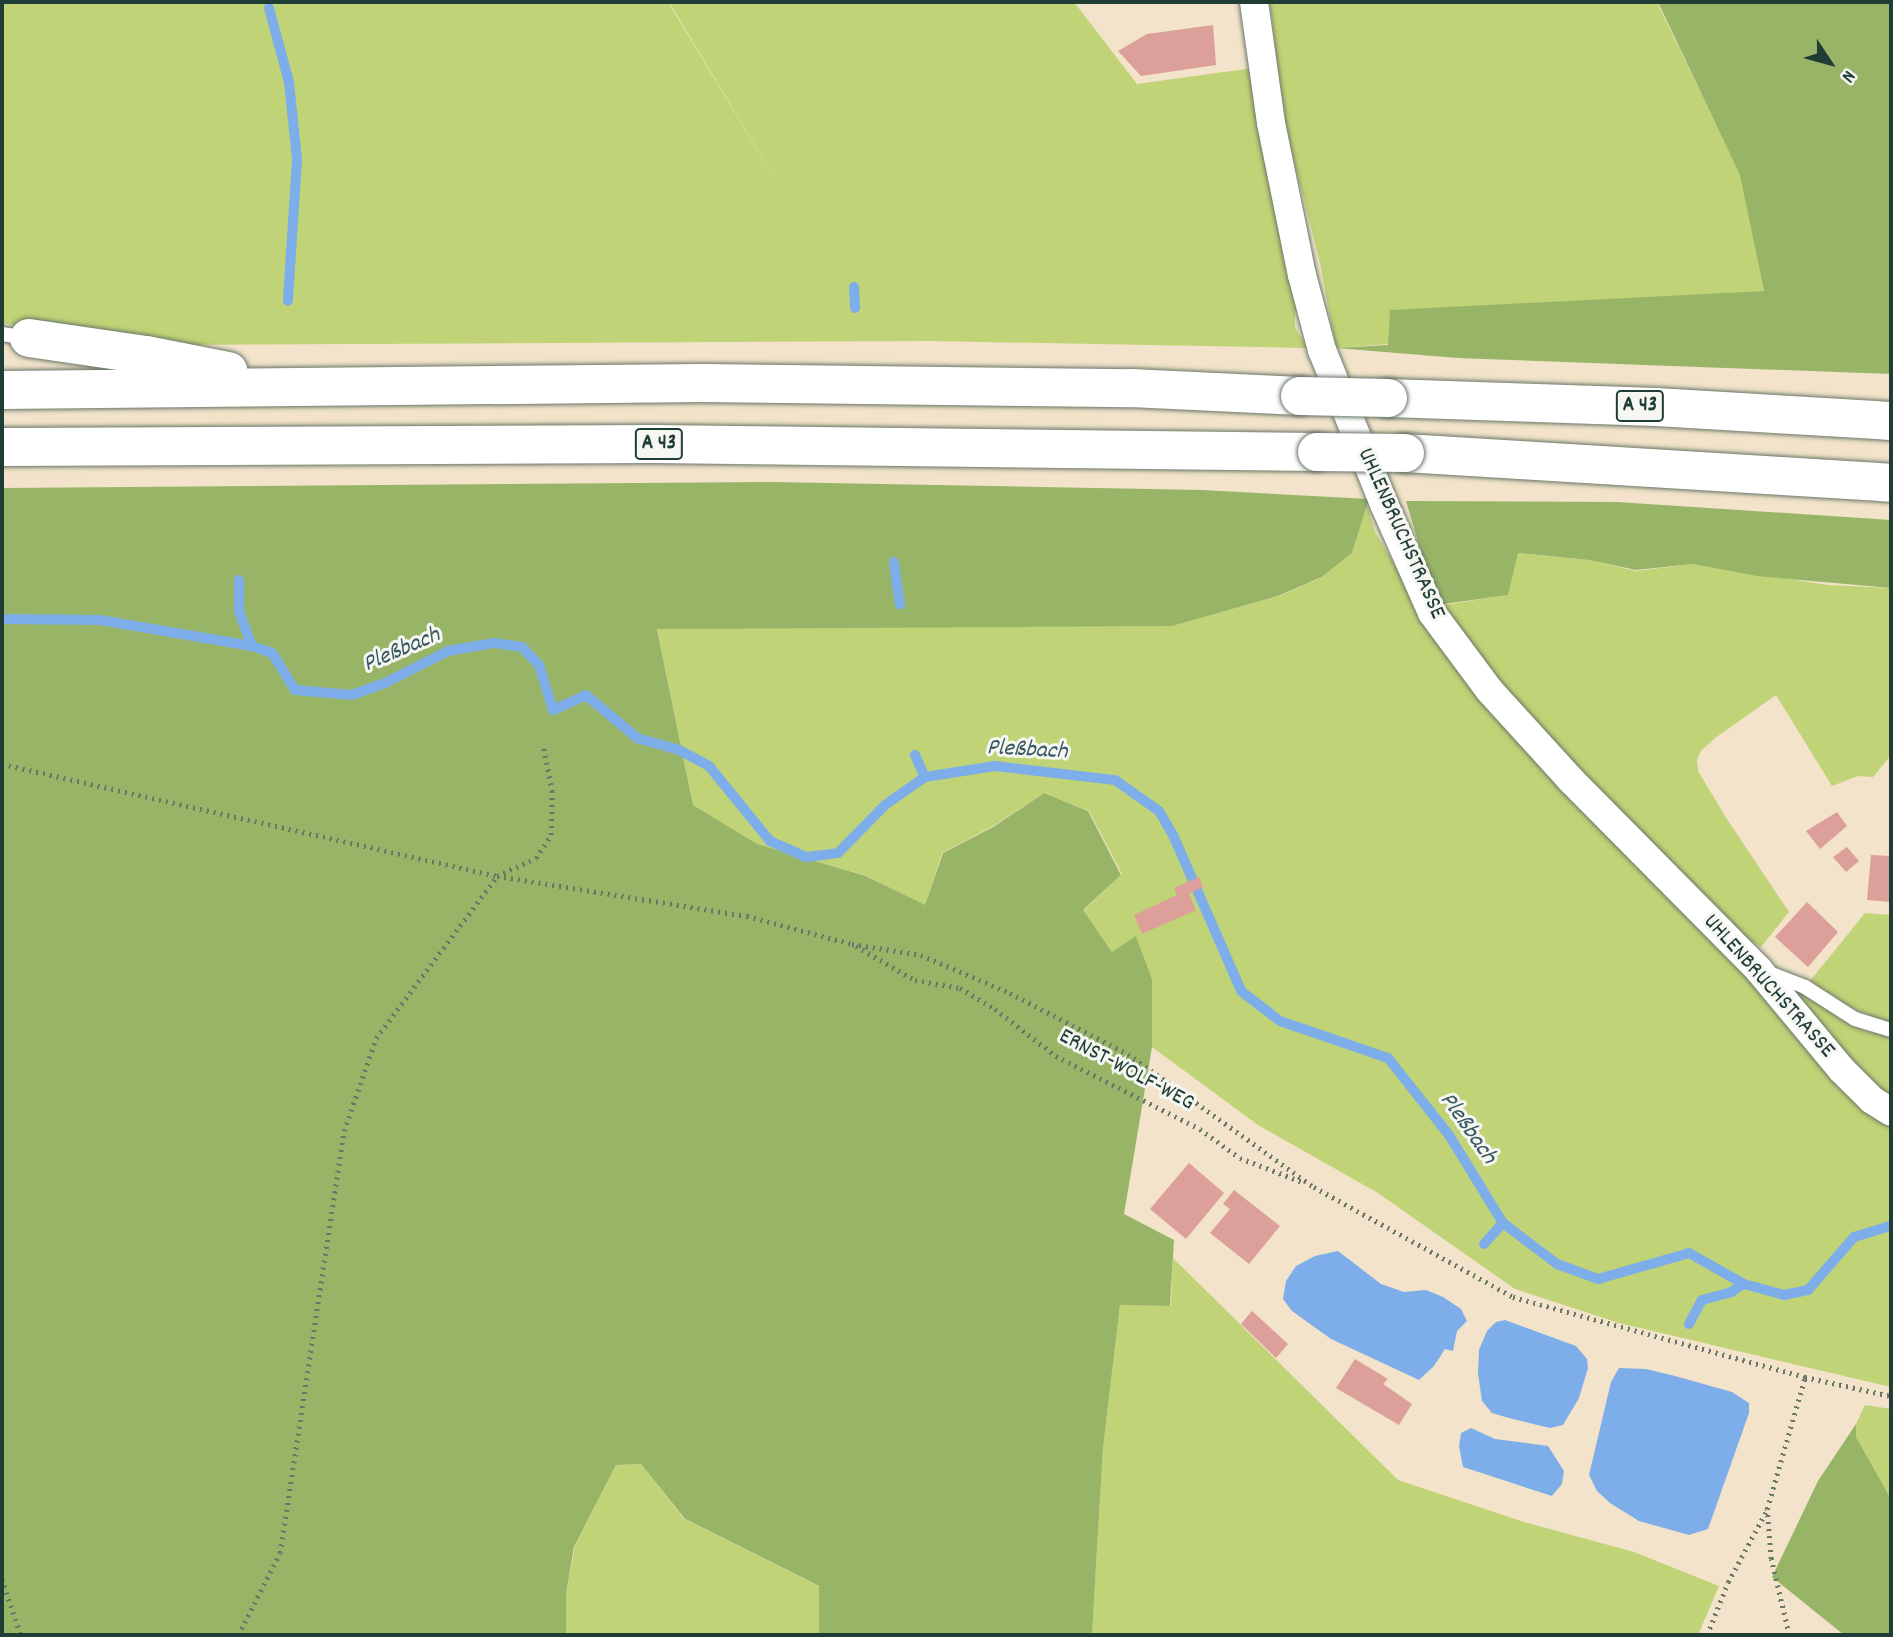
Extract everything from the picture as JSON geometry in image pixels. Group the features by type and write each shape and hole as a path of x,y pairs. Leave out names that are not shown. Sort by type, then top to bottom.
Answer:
{"highway":[{"path":"15,336 146,355 303,386"},
{"name":"A 43","path":"2,390 703,383 1131,388 1656,407 1891,421"},
{"name":"A 43","path":"2,447 667,444 1405,453 1891,483"}],"street":[{"name":"UHLENBRUCHSTRASSE","path":"1254,2 1271,123 1302,275 1322,350 1384,504 1432,612 1457,651 1499,701 1608,818 1758,968 1842,1070 1872,1100 1891,1112"}],"lane":[{"path":"1758,968 1805,987 1855,1018 1891,1030"}],"path":[{"path":"238,1635 280,1553 344,1131 376,1038 497,876 536,858 551,835 552,792 543,746"},
{"path":"2,764 497,876 747,916 852,944 921,955 1010,993 1128,1054 1314,1186 1513,1297 1805,1377 1891,1396"},
{"name":"ERNST-WOLF-WEG","path":"852,944 915,980 960,988 995,1009 1056,1056 1200,1129 1240,1158 1314,1186"},
{"path":"1707,1635 1728,1582 1767,1509 1805,1377"},
{"path":"1767,1509 1771,1559 1789,1635"},
{"path":"2,1579 21,1635"}],"green space":[{"path":"2,2 668,2 795,212 669,2 1074,2 1137,84 1253,68 1300,311 1295,311 1295,327 1307,348 930,341 144,345 2,323"},
{"path":"1270,2 1657,2 1741,176 1764,291 1388,344 1336,348 1320,263 1284,121"},
{"path":"1658,2 1891,2 1891,374 1458,358 1336,348 1388,345 1390,310 1764,291 1740,175"},
{"path":"772,482 1202,490 1369,499 1352,553 1322,577 1278,596 1172,626 657,629 693,805 757,844 866,876 925,905 943,853 993,827 1044,793 1088,811 1121,875 1083,910 1112,952 1136,936 1152,979 1152,1047 1124,1214 1174,1240 1170,1306 1120,1305 1103,1448 1092,1635 819,1635 819,1586 685,1519 641,1464 616,1465 574,1547 566,1594 566,1635 2,1635 2,488"},
{"path":"1406,501 1617,502 1891,520 1891,588 1757,576 1693,564 1636,570 1589,560 1518,553 1508,595 1437,605"},
{"path":"1367,505 1375,532 1441,641 1891,1123 1891,1387 1619,1323 1515,1289 1378,1193 1258,1125 1152,1047 1152,979 1136,937 1112,952 1083,911 1122,874 1089,811 1044,793 993,826 942,853 925,906 867,876 756,844 693,805 657,628 1171,626 1279,596 1321,578 1352,553"},
{"path":"1517,553 1589,560 1636,571 1693,564 1828,585 1891,588 1891,755 1873,777 1858,776 1832,786 1776,695 1715,738 1701,751 1697,760 1698,771 1725,816 1789,912 1761,947 1736,933 1540,735 1438,606 1507,595"},
{"path":"1865,913 1891,915 1891,1024 1852,1008 1810,981"},
{"path":"1802,992 1863,1030 1891,1037 1891,1104 1797,999"},
{"path":"1173,1258 1398,1480 1524,1522 1634,1552 1719,1586 1698,1635 1092,1635 1103,1447 1120,1305 1171,1306"},
{"path":"1865,1405 1891,1409 1891,1499 1856,1437 1856,1424"},
{"path":"1856,1424 1856,1437 1891,1499 1891,1635 1844,1635 1772,1577 1818,1481"},
{"path":"641,1464 684,1519 820,1587 819,1635 566,1635 566,1594 575,1546 616,1465"}],"water":[{"path":"1338,1251 1381,1284 1404,1292 1426,1290 1461,1309 1467,1321 1457,1331 1453,1351 1445,1349 1434,1366 1419,1380 1331,1339 1292,1311 1283,1299 1286,1281 1296,1266 1315,1256"},
{"path":"1505,1320 1576,1346 1587,1359 1588,1368 1579,1398 1563,1425 1550,1428 1492,1413 1482,1401 1478,1373 1479,1350 1487,1331 1496,1322"},
{"path":"1619,1368 1646,1369 1675,1376 1732,1392 1749,1403 1749,1413 1708,1529 1689,1535 1639,1521 1610,1503 1597,1491 1589,1475 1611,1382"},
{"path":"1471,1428 1495,1439 1548,1446 1564,1471 1562,1484 1552,1496 1463,1467 1459,1446 1461,1433"}],"building":[{"path":"1213,25 1216,65 1141,76 1118,51 1147,34"},
{"path":"1837,812 1847,826 1820,849 1806,831"},
{"path":"1847,847 1859,861 1846,872 1833,857"},
{"path":"1871,855 1891,856 1891,902 1867,900"},
{"path":"1199,877 1203,887 1189,894 1196,910 1142,934 1134,915 1177,895 1174,888"},
{"path":"1807,902 1838,932 1808,967 1775,937"},
{"path":"1189,1163 1224,1193 1186,1239 1150,1209"},
{"path":"1234,1190 1280,1226 1249,1264 1210,1233 1230,1209 1223,1204"},
{"path":"1252,1311 1288,1344 1276,1358 1241,1324"},
{"path":"1355,1359 1388,1379 1383,1384 1412,1404 1399,1425 1336,1388"}],"waterway":[{"path":"269,8 289,82 297,160 288,301"},
{"path":"854,287 855,308"},
{"path":"894,562 900,605"},
{"path":"239,580 239,611 252,646"},
{"name":"Pleßbach","path":"2,619 100,620 252,646 272,653 295,690 352,695 385,683 448,651 494,643 522,647 539,665 553,710 586,695 637,738 679,750 709,766 770,841 806,857 838,853 885,805 925,777 995,766 1115,780 1159,811 1173,835 1241,991 1280,1021 1388,1058 1449,1135 1503,1223 1557,1264 1598,1279 1689,1253 1744,1284 1784,1295 1808,1290 1854,1237 1891,1226"},
{"path":"915,755 925,777"},
{"path":"1484,1244 1503,1223"},
{"path":"1689,1324 1702,1300 1731,1292 1744,1284"}]}
